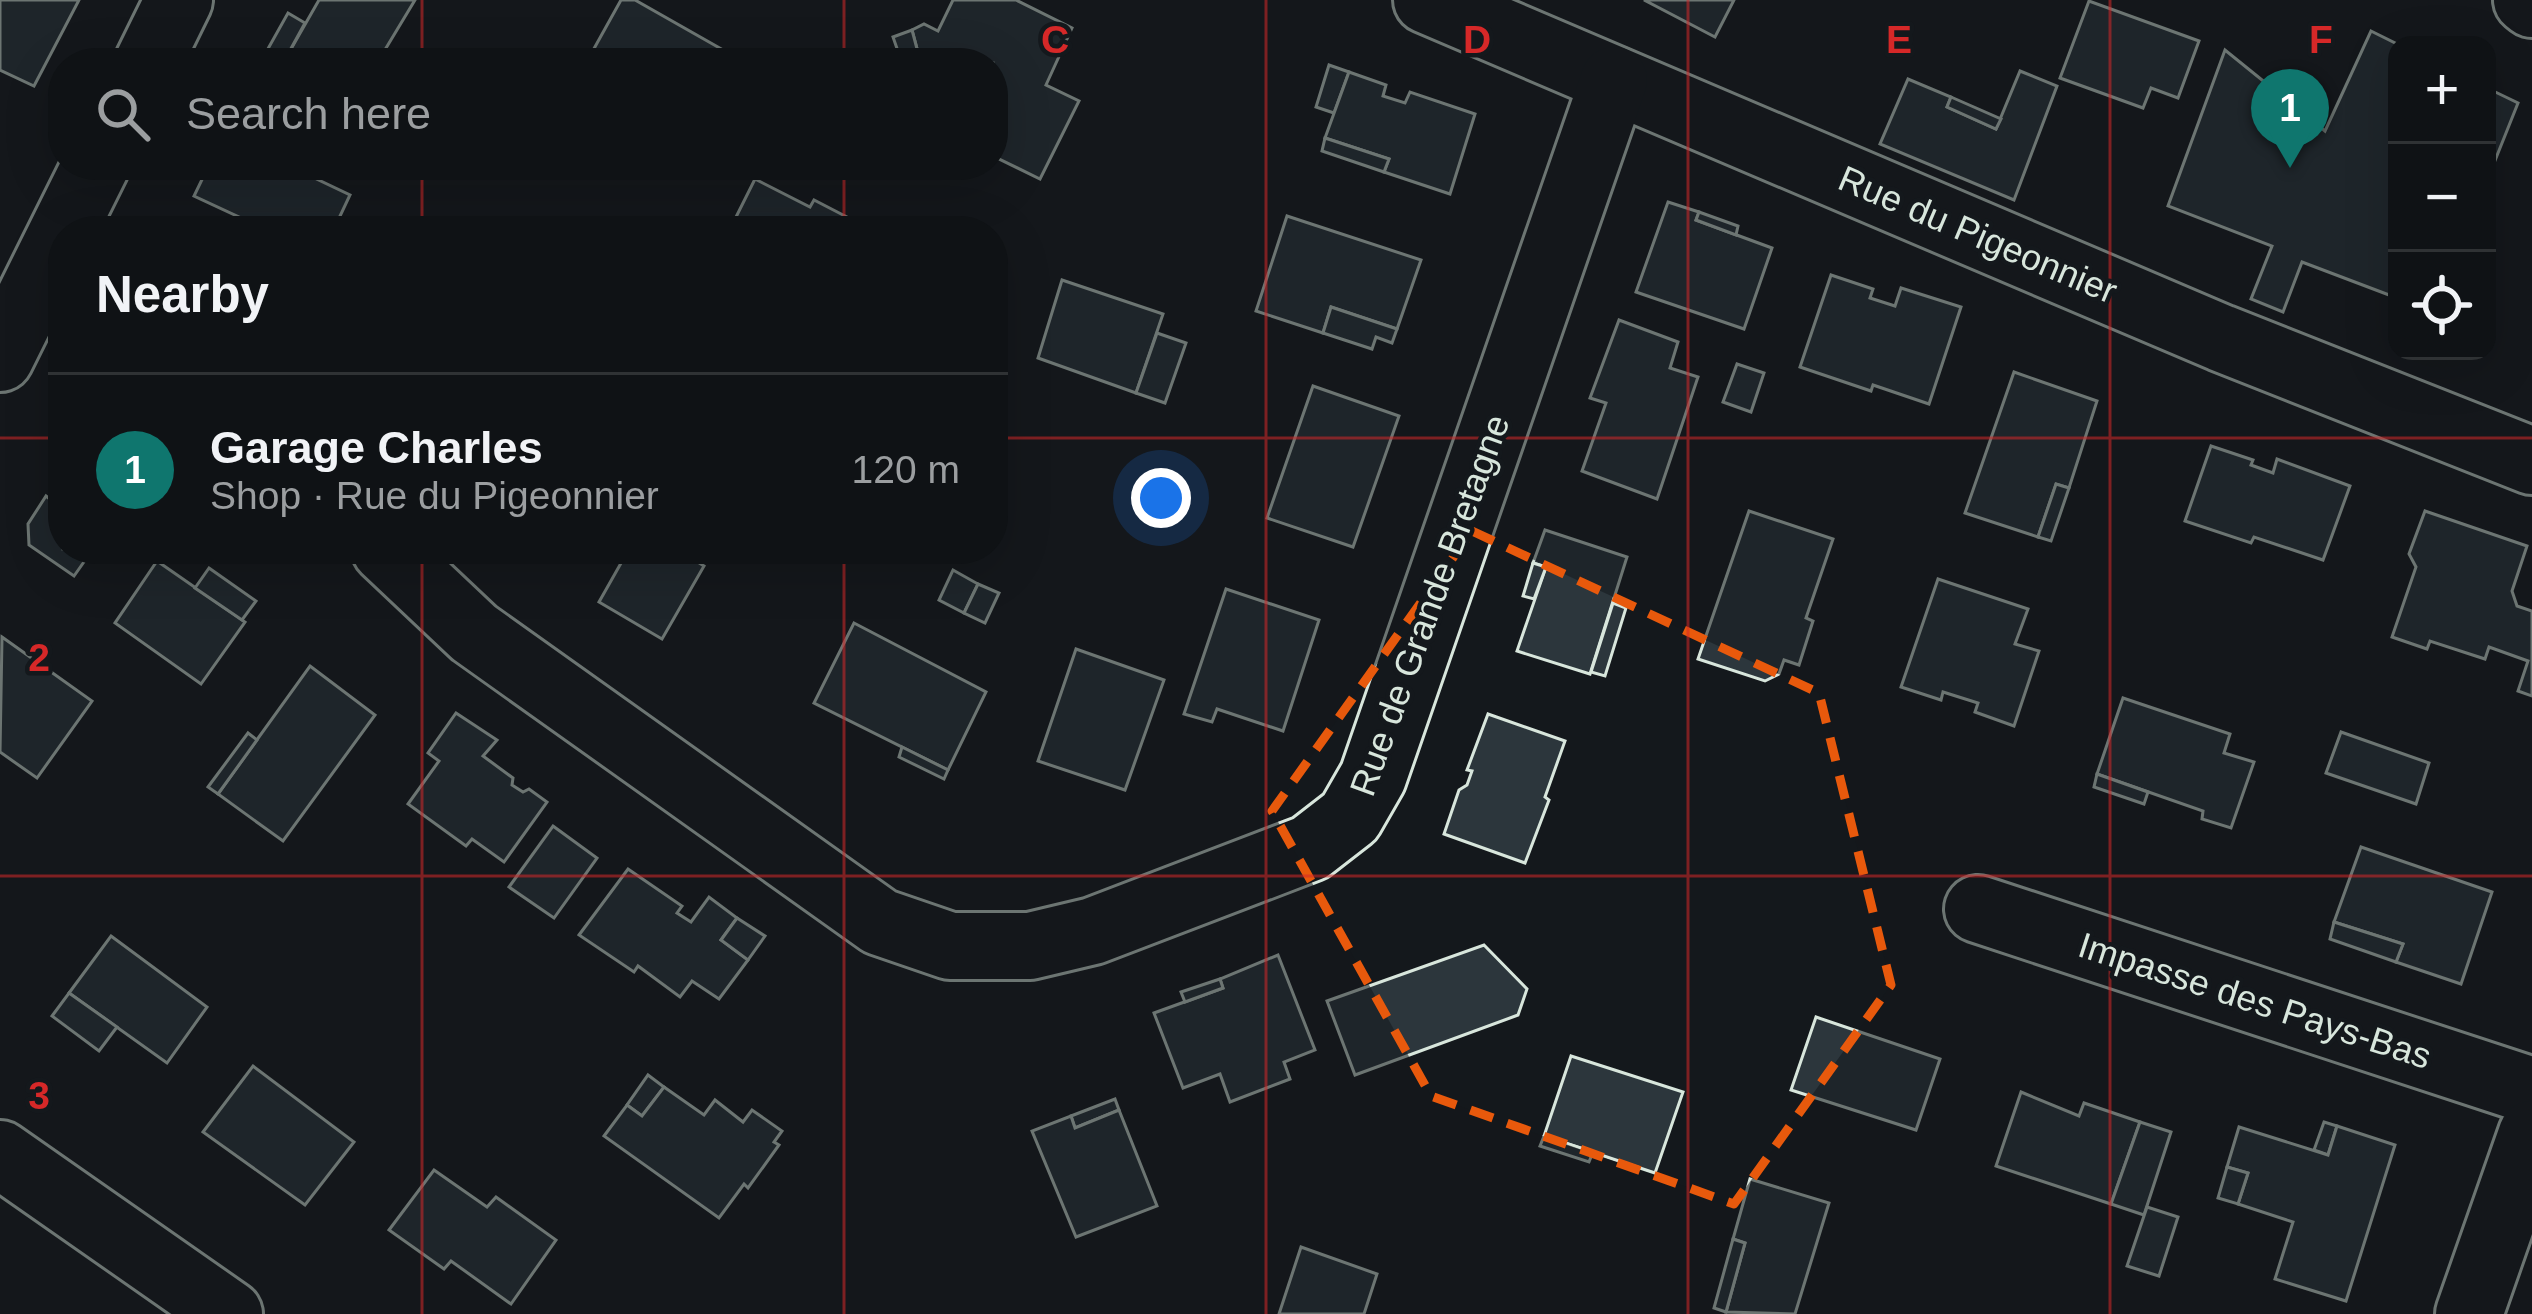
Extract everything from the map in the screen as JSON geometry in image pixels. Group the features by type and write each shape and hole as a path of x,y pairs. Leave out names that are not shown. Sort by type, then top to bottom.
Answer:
{"street":[{"path":"155,48 179,0"},
{"name":"Rue du Pigeonnier","path":"1427,0 2221,338 2532,461"},
{"name":"Rue de Grande Bretagne","path":"401,564 473,633 880,922 950,946 1030,946 1093,931 1310,848 1349,817 1373,777 1614,80"},
{"path":"71,216 89,180"},
{"path":"0,358 48,262"},
{"name":"Impasse des Pays-Bas","path":"1978,909 2532,1091"},
{"path":"2469,1314 2532,1134"},
{"path":"0,1154 229,1314"}],"highlighted area":[{"path":"1472,531 1819,693 1891,985 1734,1204 1431,1096 1272,811"}],"building":[{"path":"0,0 79,0 54,48 48,48 48,59 34,86 0,70"},
{"path":"319,0 415,0 386,48 292,48"},
{"path":"621,0 635,0 720,48 594,48"},
{"path":"953,0 1016,0 1072,28 1046,85 1079,101 1040,179 1008,163 1008,48 917,48 912,30 924,24 938,31"},
{"path":"1644,0 1734,0 1715,37"},
{"path":"2089,1 2199,41 2178,98 2151,88 2143,108 2060,78"},
{"path":"288,13 305,23 291,48 268,48"},
{"path":"912,30 917,48 897,48 893,37"},
{"path":"2371,31 2388,40 2388,295 2302,262 2283,312 2251,299 2272,246 2168,206 2225,50 2325,131"},
{"path":"1329,65 1349,72 1334,113 1316,107"},
{"path":"2020,71 2057,86 2014,200 1880,144 1908,79 1951,97 1947,107 1996,129"},
{"path":"1349,72 1386,85 1383,96 1405,103 1410,92 1475,114 1450,194 1384,172 1389,159 1325,138"},
{"path":"2496,92 2518,103 2496,158"},
{"path":"1951,97 2001,119 1996,129 1947,107"},
{"path":"1325,138 1389,159 1384,172 1322,151"},
{"path":"202,180 318,180 350,195 340,216 237,216 194,196"},
{"path":"757,180 810,207 814,200 845,216 736,216"},
{"path":"1668,202 1699,212 1696,220 1772,248 1744,329 1636,292"},
{"path":"1699,212 1738,226 1736,235 1696,220"},
{"path":"1287,216 1421,260 1397,329 1331,307 1323,333 1256,311"},
{"path":"1831,275 1873,289 1870,298 1895,306 1901,288 1961,307 1929,404 1800,367"},
{"path":"1062,280 1163,314 1136,393 1038,358"},
{"path":"1331,307 1397,329 1392,343 1376,337 1372,349 1323,333"},
{"path":"1619,320 1678,342 1670,368 1698,377 1657,499 1582,471 1606,403 1590,398"},
{"path":"1157,333 1186,343 1165,403 1136,393"},
{"path":"1737,364 1764,373 1751,412 1723,402"},
{"path":"2014,372 2097,401 2069,488 2056,484 2038,537 1965,513"},
{"path":"1313,386 1399,416 1353,547 1267,518"},
{"path":"2211,446 2253,460 2251,465 2273,473 2277,459 2350,486 2323,560 2185,521"},
{"path":"2056,484 2069,488 2051,541 2038,537"},
{"path":"46,496 48,558 29,545 28,524"},
{"path":"1749,511 1833,539 1806,618 1813,621 1799,665 1784,660 1779,674 1765,681 1698,659"},
{"path":"2425,511 2527,546 2512,591 2517,606 2532,611 2532,696 2518,691 2528,661 2489,647 2485,659 2430,641 2427,649 2392,637 2416,567 2409,554"},
{"path":"1545,530 1627,557 1590,674 1517,651 1546,567 1533,563"},
{"path":"1533,563 1546,567 1534,599 1523,596"},
{"path":"57,564 82,564 74,576"},
{"path":"155,564 245,622 201,684 115,623"},
{"path":"621,564 704,566 662,639 599,602"},
{"path":"209,568 256,601 242,620 195,588"},
{"path":"953,570 978,584 964,613 939,600"},
{"path":"1938,579 2028,609 2015,644 2039,651 2014,726 1975,712 1978,703 1943,692 1941,700 1901,687"},
{"path":"978,584 999,593 985,623 964,613"},
{"path":"1226,589 1319,620 1283,731 1217,709 1212,722 1184,714"},
{"path":"1613,603 1626,608 1605,676 1591,672"},
{"path":"854,623 986,692 948,770 814,703"},
{"path":"2,637 92,701 37,778 0,752"},
{"path":"1076,649 1164,680 1125,790 1038,761"},
{"path":"310,666 375,715 283,841 218,794"},
{"path":"2123,698 2230,734 2224,753 2254,762 2231,828 2202,819 2203,811 2097,774"},
{"path":"456,713 497,740 483,756 513,778 512,785 523,792 529,789 547,802 504,862 472,839 466,846 408,804 439,761 428,753"},
{"path":"1488,714 1565,741 1525,863 1444,834 1459,790 1467,785 1472,771 1467,770"},
{"path":"2341,732 2429,763 2416,804 2326,773"},
{"path":"248,733 257,740 218,794 208,787"},
{"path":"902,747 948,770 944,779 899,757"},
{"path":"2097,774 2148,792 2144,804 2094,787"},
{"path":"553,826 597,858 554,918 509,887"},
{"path":"2361,847 2492,892 2461,984 2396,962 2403,944 2334,922"},
{"path":"628,869 682,906 677,913 691,922 709,897 737,918 721,940 748,960 719,999 692,981 680,997 638,966 634,972 579,935"},
{"path":"737,918 765,936 748,960 721,940"},
{"path":"2334,922 2403,944 2396,962 2330,939"},
{"path":"111,936 207,1007 167,1063 69,993"},
{"path":"1484,945 1527,989 1518,1015 1355,1075 1327,1001"},
{"path":"1278,955 1315,1050 1284,1062 1290,1079 1230,1102 1220,1074 1183,1088 1154,1013 1223,988 1220,979"},
{"path":"1220,979 1223,988 1185,1002 1181,992"},
{"path":"69,993 117,1027 99,1051 52,1016"},
{"path":"1816,1017 1940,1059 1916,1130 1791,1090"},
{"path":"1571,1056 1683,1092 1655,1173 1544,1136"},
{"path":"253,1066 354,1142 305,1205 203,1132"},
{"path":"648,1075 664,1087 642,1116 627,1105"},
{"path":"664,1087 704,1115 715,1100 743,1122 752,1110 782,1131 774,1142 779,1145 748,1188 744,1184 719,1218 604,1136 627,1105 642,1116"},
{"path":"2021,1092 2079,1116 2084,1103 2140,1122 2111,1204 1996,1166"},
{"path":"1115,1099 1119,1110 1075,1128 1071,1116"},
{"path":"1119,1110 1157,1206 1076,1237 1032,1131 1071,1116 1075,1128"},
{"path":"2140,1122 2171,1132 2144,1215 2111,1204"},
{"path":"2324,1122 2337,1126 2328,1155 2314,1150"},
{"path":"2337,1126 2395,1145 2346,1301 2275,1279 2293,1222 2238,1204 2248,1173 2227,1167 2239,1127 2328,1155"},
{"path":"1544,1136 1593,1152 1589,1162 1540,1146"},
{"path":"2227,1167 2248,1173 2238,1204 2218,1198"},
{"path":"434,1170 487,1207 496,1197 556,1240 511,1304 451,1261 444,1269 389,1230"},
{"path":"1750,1179 1829,1203 1795,1314 1726,1312 1745,1243 1733,1239"},
{"path":"2147,1207 2178,1217 2159,1276 2127,1266"},
{"path":"1733,1239 1745,1243 1726,1312 1714,1308"},
{"path":"1301,1247 1377,1274 1364,1314 1279,1314"}],"place":[{"name":"Garage Charles","path":"2290,168"}]}
